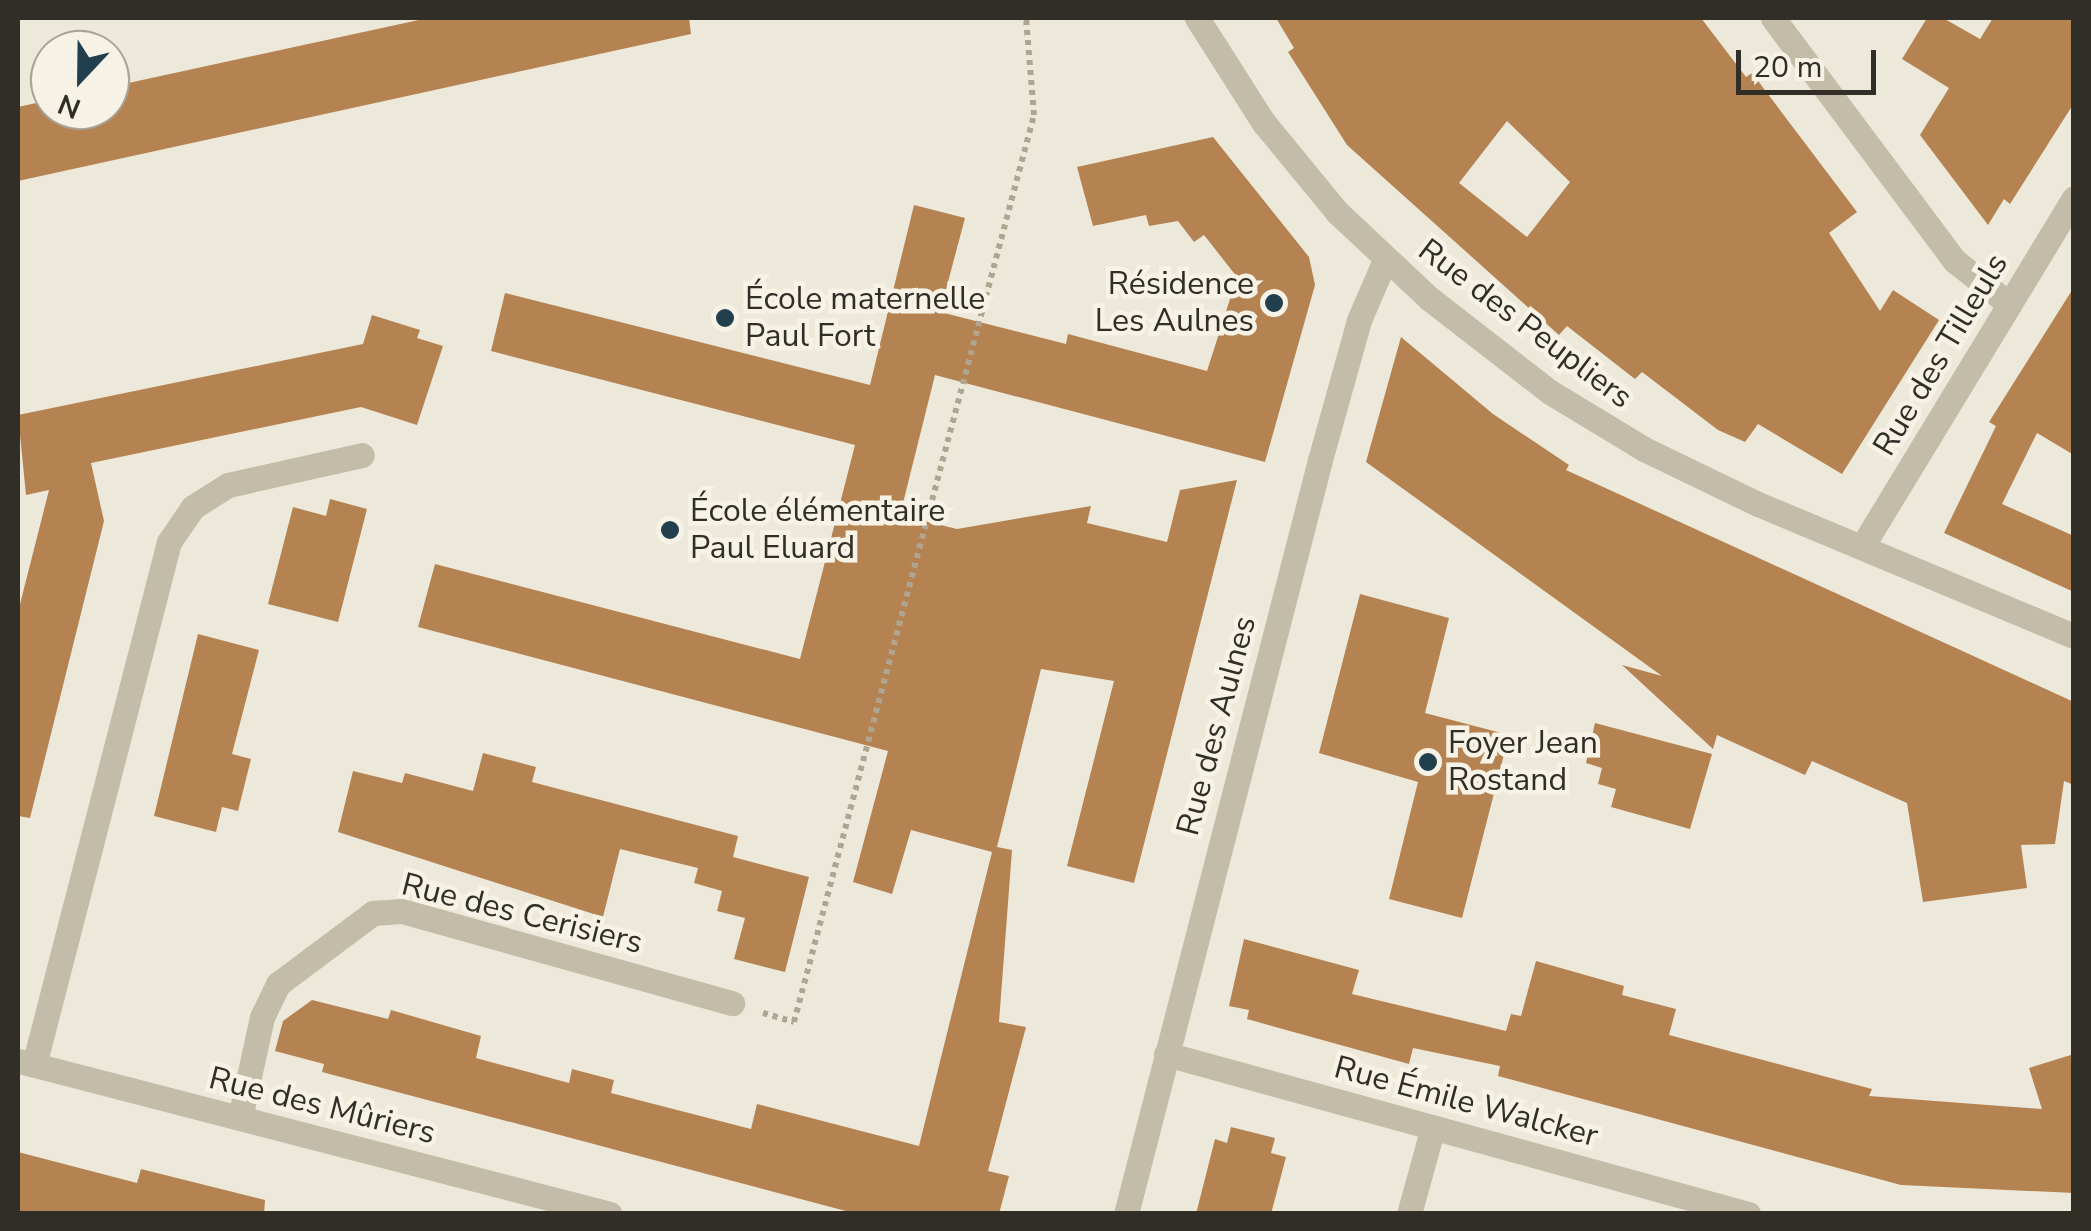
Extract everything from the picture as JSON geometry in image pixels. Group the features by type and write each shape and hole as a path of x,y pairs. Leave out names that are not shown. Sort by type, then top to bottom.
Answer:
{"street":[{"name":"Rue des Peupliers","path":"1197,18 1264,123 1385,260 1525,374 1614,433 1793,520 1863,545 2074,636"},
{"path":"1772,18 1955,261 2009,304"},
{"name":"Rue des Tilleuls","path":"1863,545 2074,198"},
{"name":"Rue des Aulnes","path":"1126,1214 1334,407 1364,304 1385,260"},
{"path":"26,1063 169,542 193,507 228,485 362,455"},
{"name":"Rue des Cerisiers","path":"240,1118 262,1017 278,984 373,912 402,911 732,1003"},
{"name":"Rue Émile Walcker","path":"1166,1054 1748,1214"},
{"name":"Rue des Mûriers","path":"26,1063 610,1214"},
{"path":"1409,1214 1433,1128"}],"path":[{"path":"732,1003 794,1022 1034,115 1026,18"}],"building":[{"path":"428,18 689,18 691,34 18,181 18,107 30,104 30,130 130,130 130,83"},
{"path":"1276,18 1701,18 1746,77 1752,73 1857,212 1829,233 1880,311 1893,290 1939,320 1842,474 1758,424 1745,442 1718,430 1642,372 1635,379 1567,326 1559,335 1347,145 1288,52 1294,48","holes":["1507,121 1570,182 1527,237 1459,183"]},
{"path":"1927,18 1943,18 1980,39 1993,18 2074,18 2074,103 2010,204 2004,199 1988,225 1920,135 1949,88 1902,59"},
{"path":"1213,137 1309,257 1315,285 1265,462 935,375 900,515 957,529 1091,506 1087,523 1167,542 1180,490 1237,480 1134,883 1067,866 1114,681 1041,669 997,847 1012,850 999,1022 1026,1027 988,1171 1009,1176 999,1214 857,1214 322,1072 324,1064 275,1051 283,1021 312,1000 388,1019 391,1010 481,1036 476,1058 569,1083 572,1069 614,1080 611,1093 751,1129 757,1104 919,1146 992,852 911,830 892,894 853,882 888,751 418,627 435,564 800,659 855,445 491,351 505,293 870,385 914,205 965,218 940,312 1066,344 1068,334 1207,371 1237,277 1204,235 1194,242 1178,221 1149,226 1146,215 1093,226 1077,167"},
{"path":"2074,287 2074,455 2037,433 2002,504 2074,536 2074,592 1944,533 1996,426 1989,422"},
{"path":"372,315 420,330 417,338 443,346 417,425 361,407 91,463 104,521 30,818 18,816 18,612 49,490 26,495 18,415 363,344"},
{"path":"1401,337 1493,414 1569,465 1566,470 2074,702 2074,785 2064,781 2055,844 2021,845 2027,888 1923,902 1907,803 1812,761 1805,775 1717,735 1713,749 1622,665 1662,676 1366,462"},
{"path":"330,499 367,509 338,622 268,604 293,507 326,516"},
{"name":"Foyer Jean Rostand","path":"1360,594 1449,618 1425,713 1509,735 1462,918 1389,899 1418,782 1319,753"},
{"path":"198,634 259,650 232,754 251,759 238,811 222,807 216,832 154,816"},
{"path":"1595,723 1712,754 1690,829 1611,807 1616,789 1598,784 1602,768 1586,763"},
{"path":"483,753 536,767 532,782 738,836 733,857 809,877 785,972 734,959 745,918 717,911 722,891 694,883 698,868 620,849 603,917 338,832 353,771 402,783 405,773 473,791"},
{"path":"1244,939 1359,970 1352,994 1506,1031 1511,1014 1521,1016 1536,961 1624,986 1622,995 1676,1009 1669,1035 1872,1089 1869,1096 2042,1109 2029,1068 2074,1054 2074,1193 1901,1185 1498,1076 1500,1066 1413,1048 1409,1064 1247,1019 1249,1010 1229,1006"},
{"path":"1231,1127 1275,1138 1271,1153 1286,1157 1271,1214 1196,1214 1215,1139 1227,1143"},
{"path":"18,1152 137,1183 141,1169 265,1200 264,1214 18,1214"}],"place":[{"name":"Résidence Les Aulnes","path":"1274,303"},
{"name":"École maternelle Paul Fort","path":"725,318"},
{"name":"École élémentaire Paul Eluard","path":"670,530"},
{"name":"Foyer Jean Rostand","path":"1428,762"}]}
